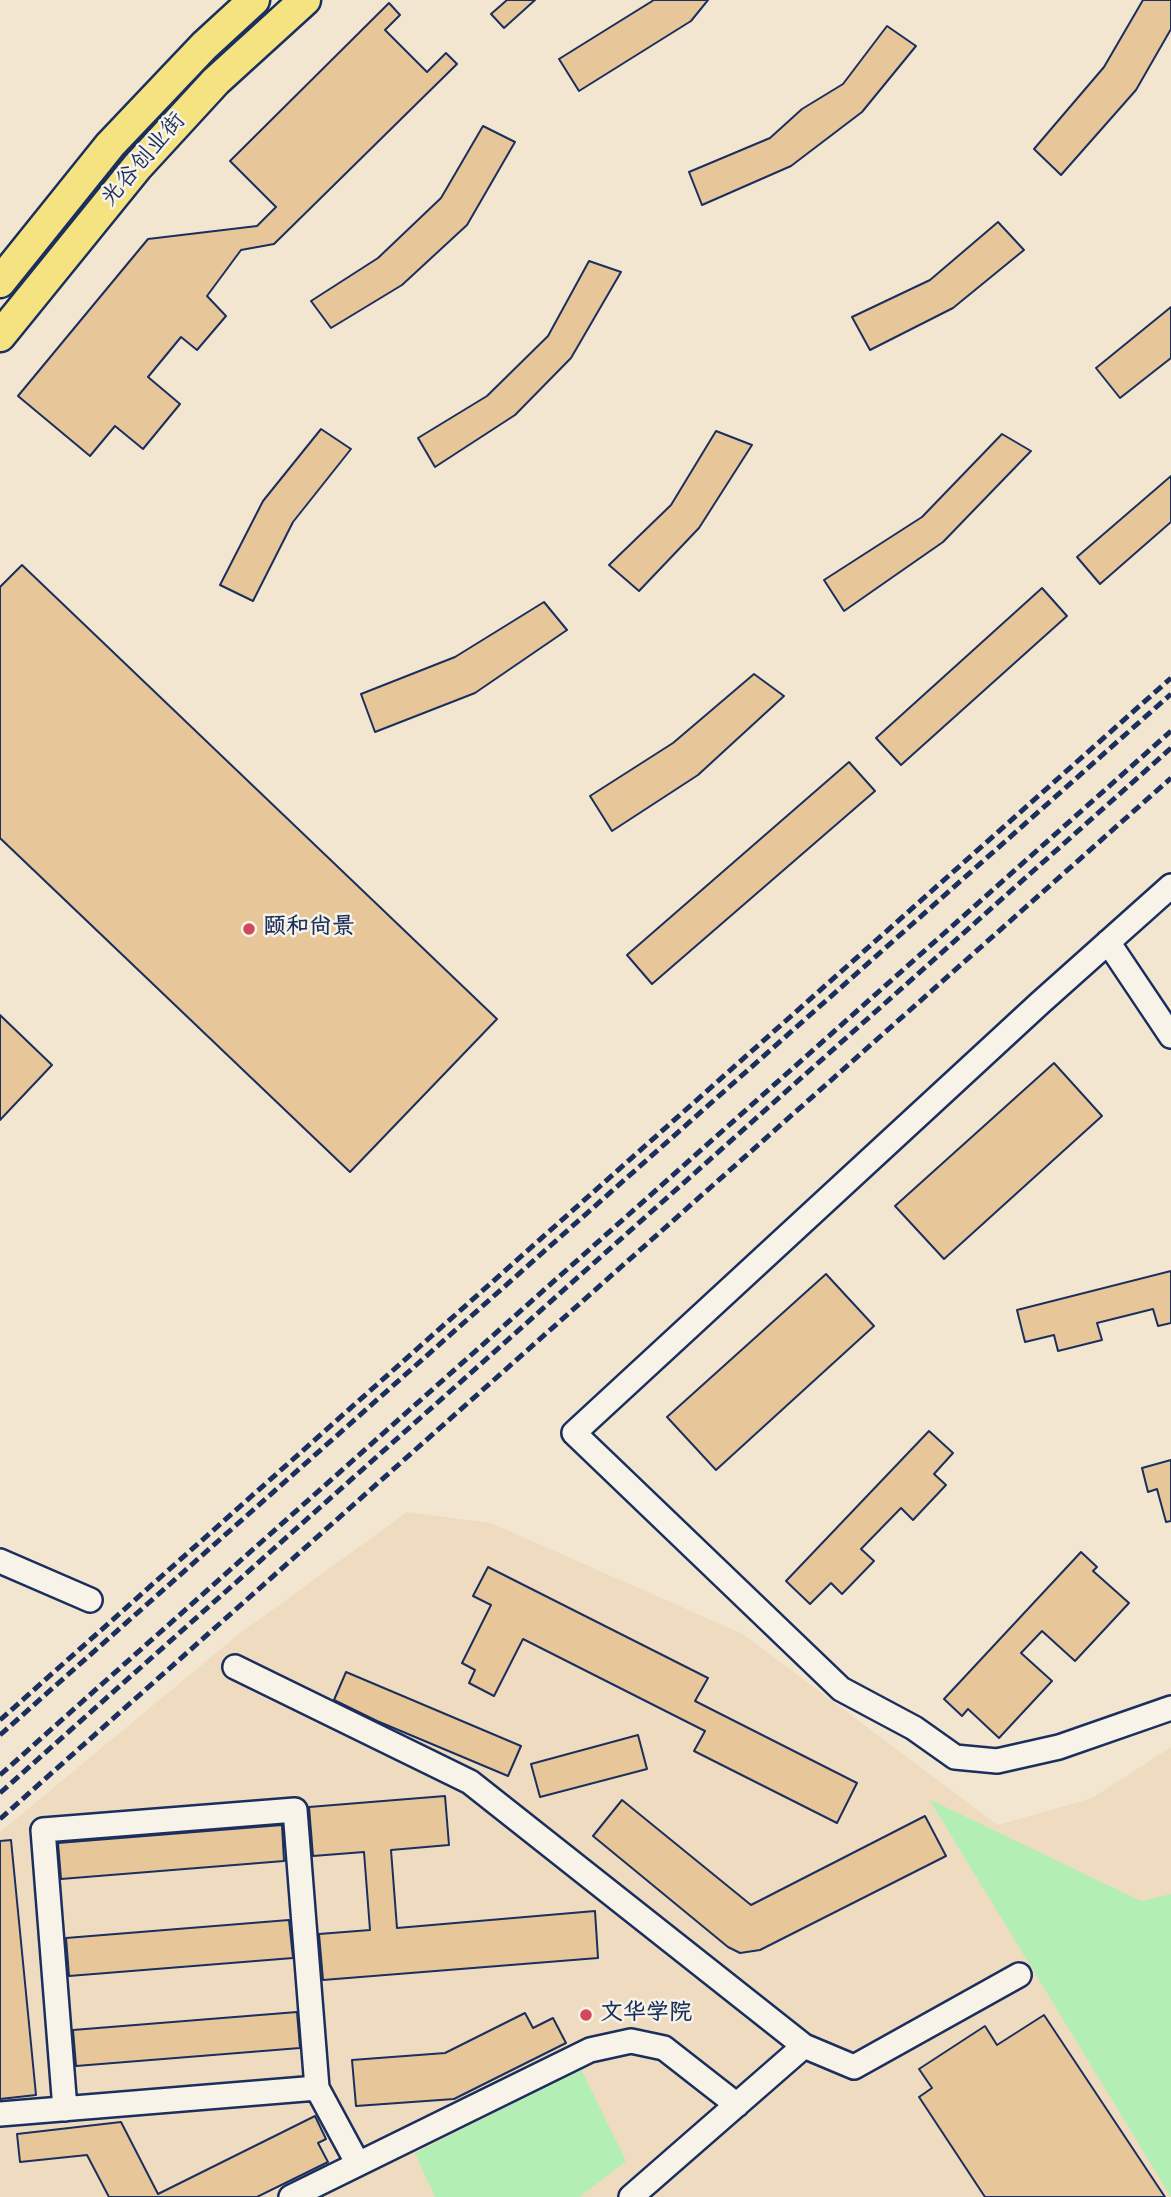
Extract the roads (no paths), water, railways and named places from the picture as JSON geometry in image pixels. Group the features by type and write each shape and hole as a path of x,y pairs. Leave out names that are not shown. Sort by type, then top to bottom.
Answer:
{"main road":[{"name":"光谷创业街","path":"0,282 110,145 204,46 254,0"},
{"name":"光谷创业街","path":"0,336 137,167 216,81 305,0"}],"street":[{"path":"1171,886 574,1433 841,1689 914,1728 955,1756 997,1761 1059,1748 1171,1708"},
{"path":"1108,942 1171,1037"},
{"path":"0,1561 90,1600"},
{"path":"235,1667 470,1782 804,2046 854,2067 1019,1975"},
{"path":"65,2109 43,1830 295,1810 317,2088 358,2164"},
{"path":"291,2197 590,2050 631,2040 664,2048 737,2105"},
{"path":"631,2197 804,2046"},
{"path":"0,2114 317,2088"}],"railway":[{"path":"0,1720 1171,678"},
{"path":"0,1735 1171,694"},
{"path":"0,1775 1171,731"},
{"path":"0,1793 1171,748"},
{"path":"0,1819 1171,778"}],"place":[{"name":"颐和尚景","path":"249,929"},
{"name":"文华学院","path":"586,2015"}]}
